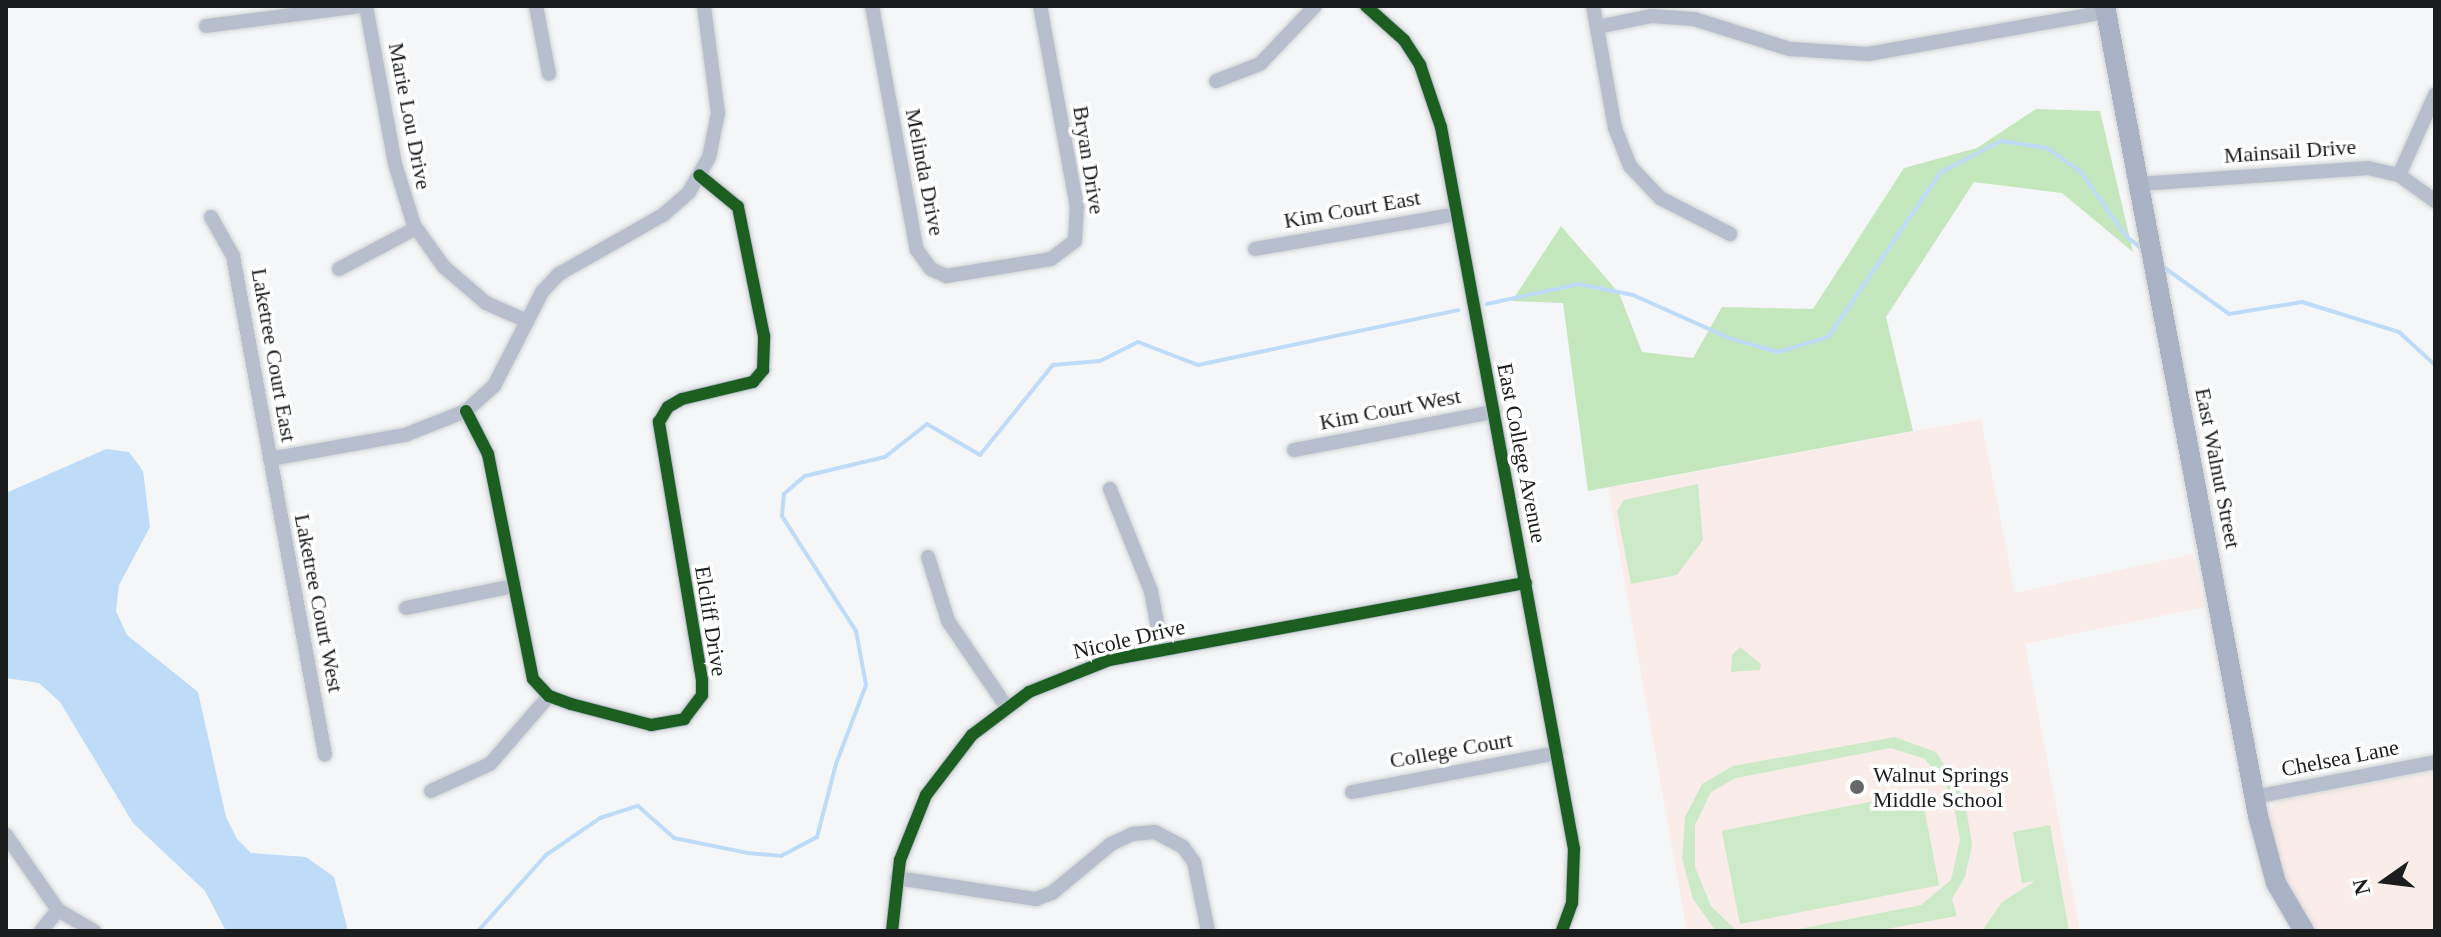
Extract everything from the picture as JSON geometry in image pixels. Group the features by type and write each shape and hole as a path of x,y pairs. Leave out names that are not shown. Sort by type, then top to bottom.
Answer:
{"main road":[{"name":"East Walnut Street","path":"2106,9 2254,797 2276,883 2304,931"}],"street":[{"path":"206,26 364,6"},
{"name":"Marie Lou Drive","path":"364,6 395,164 416,228 444,267 486,303 527,321"},
{"path":"536,6 549,74"},
{"path":"270,459 405,435 466,411 494,386 527,321 559,274 663,215 699,175 709,158 718,113 704,6"},
{"name":"Melinda Drive","path":"872,6 917,250 931,269 946,276 1002,269"},
{"name":"Bryan Drive","path":"1002,269 1064,253 1079,224 1040,6"},
{"path":"1216,81 1260,64 1315,6"},
{"name":"East College Avenue","path":"1366,6 1404,40 1434,97 1557,753 1575,877 1562,931"},
{"path":"1593,6 1615,128 1630,166 1660,198 1730,234"},
{"path":"1597,27 1651,16 1694,19 1790,49 1868,54 2106,9"},
{"path":"2399,175 2435,95"},
{"name":"Mainsail Drive","path":"2139,184 2368,168 2399,175 2435,201"},
{"name":"Elcliff Drive","path":"549,696 651,725 684,719 702,695 659,422 668,407 682,399 753,382 763,370 764,336 738,207 699,175"},
{"name":"Kim Court East","path":"1255,249 1457,214"},
{"name":"Laketree Court East","path":"211,217 233,256 270,459"},
{"path":"339,269 416,228"},
{"path":"431,791 490,764 549,696 533,679 488,454 466,411"},
{"name":"Kim Court West","path":"1294,450 1494,412"},
{"name":"Laketree Court West","path":"270,459 325,755"},
{"path":"1110,489 1151,591 1162,650"},
{"path":"928,557 948,621 1006,706"},
{"name":"Nicole Drive","path":"892,931 897,878 926,795 972,735 1006,706 1084,667 1526,583"},
{"path":"406,608 514,586"},
{"name":"College Court","path":"1352,792 1557,753"},
{"name":"Chelsea Lane","path":"2254,797 2435,762"},
{"path":"897,878 1036,899 1052,893 1111,844 1132,834 1155,832 1183,847 1194,862 1208,931"},
{"path":"6,835 58,910 94,931"},
{"path":"41,931 58,910"}],"shaded area":[{"name":"Walnut Springs Middle School","path":"1981,419 2015,593 2193,554 2205,607 2025,644 2080,931 1687,931 1608,488"},
{"path":"2435,772 2435,931 2317,931 2284,876 2267,811 2282,800"}],"green space":[{"path":"2036,109 2100,111 2133,252 2062,193 1974,182 1886,317 1913,431 1588,491 1563,303 1512,301 1561,226 1619,293 1642,352 1693,358 1722,307 1813,309 1904,168 1977,148"},
{"path":"1698,484 1703,540 1677,575 1631,584 1617,511 1624,500"},
{"path":"1740,647 1761,664 1760,670 1731,672 1732,655"},
{"path":"1895,737 1936,752 1964,795 1972,845 1965,877 1952,899 1957,916 1876,931 1789,931 1921,905 1951,880 1960,840 1952,795 1925,759 1891,748 1736,778 1711,792 1695,825 1695,867 1711,906 1737,931 1716,931 1693,899 1682,859 1685,817 1702,784 1733,766"},
{"path":"1921,792 1939,885 1740,924 1722,831"},
{"path":"2050,825 2069,931 1982,931 2002,902 2035,881 2022,883 2013,832"}],"water":[{"path":"106,449 129,452 143,471 150,527 119,585 116,611 127,635 198,692 226,817 237,839 251,853 306,857 334,877 348,931 226,931 205,891 133,823 60,702 39,683 6,678 6,493"}],"waterway":[{"path":"1487,304 1579,284 1633,295 1729,338 1778,352 1828,337 1941,172 2001,141 2047,148 2081,172 2126,236 2143,250"},
{"path":"2162,266 2229,314 2302,302 2399,332 2435,365"},
{"path":"478,931 546,855 600,818 638,806 674,838 748,853 781,856 817,837 836,764 866,685 856,631 782,516 784,494 805,476 885,457 927,424 980,455 1053,365 1100,361 1138,342 1198,365 1458,310"}],"cycle path":[{"path":"1366,6 1404,40 1420,65 1441,127 1574,849 1572,903 1562,931"},
{"path":"466,411 488,454 533,679 549,696 571,704 651,725 684,719 702,695 702,680 659,422 668,407 682,399 753,382 763,370 764,336 738,207 699,175"},
{"path":"892,931 900,860 926,795 972,735 1029,692 1109,660 1526,583"}],"place":[{"name":"Walnut Springs Middle School","path":"1857,787"}]}
